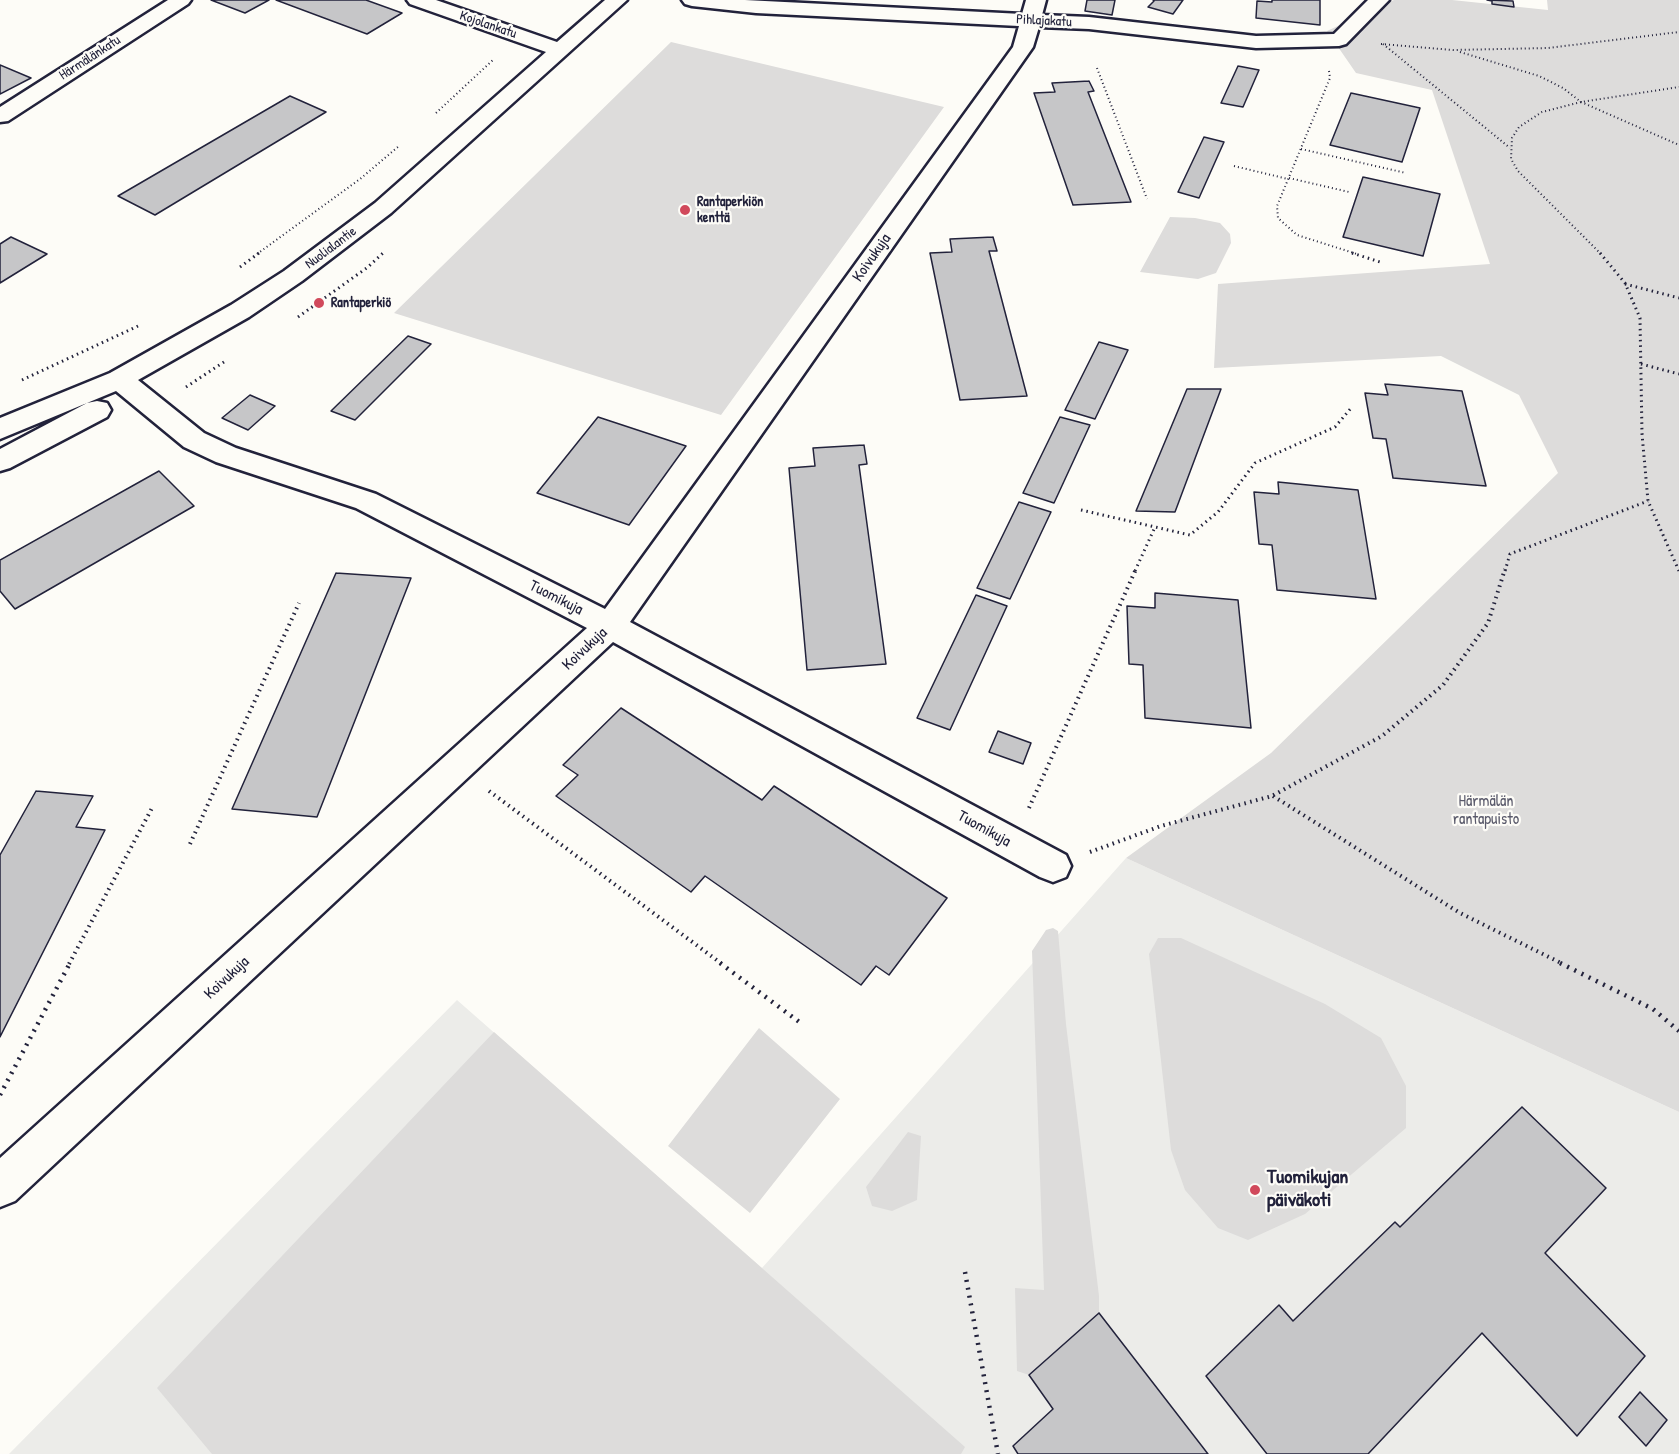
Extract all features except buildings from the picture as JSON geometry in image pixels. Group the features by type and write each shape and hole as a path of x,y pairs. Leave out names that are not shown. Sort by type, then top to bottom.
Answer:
{"street":[{"name":"Härmälänkatu","path":"0,116 181,0"},
{"name":"Kojolankatu","path":"417,0 560,50"},
{"name":"Nuolialantie","path":"0,429 126,385 318,258 392,201 617,0"},
{"name":"Pihlajakatu","path":"693,0 756,7 1033,10 1089,23 1256,42 1339,40"},
{"path":"1339,40 1379,0"},
{"name":"Koivukuja","path":"0,1186 610,626 1023,46 1033,10"},
{"path":"0,461 126,385"},
{"name":"Tuomikuja","path":"126,385 194,440 226,455 366,501 610,626 1053,866"}],"path":[{"path":"1339,40 1453,50 1548,48 1679,32"},
{"path":"428,120 519,36"},
{"path":"1290,41 1327,63 1330,78 1277,206 1278,218 1296,235 1380,262"},
{"path":"1382,44 1510,148"},
{"path":"1453,50 1539,76 1563,88 1581,102 1679,145"},
{"path":"1097,68 1148,199"},
{"path":"1679,87 1581,102 1542,112 1519,127 1512,138 1510,148 1511,159 1518,171 1586,237 1624,284 1640,318 1642,434 1648,501 1679,571"},
{"path":"231,273 360,179 403,142"},
{"path":"1301,149 1406,173"},
{"path":"1233,166 1349,192"},
{"path":"1624,284 1679,298"},
{"path":"21,380 140,326"},
{"path":"1641,364 1679,374"},
{"path":"1082,510 1190,535 1218,512 1255,463 1335,426 1352,407"},
{"path":"1053,866 1161,826 1272,796 1382,736 1443,685 1488,623 1510,554 1648,501"},
{"path":"1012,844 1155,527"},
{"path":"190,844 299,603"},
{"path":"457,767 802,1024"},
{"path":"1272,796 1460,913 1653,1009 1679,1031"},
{"path":"0,1095 152,808"},
{"path":"965,1272 998,1454"}],"shaded area":[{"name":"Tuomikujan päiväkoti","path":"1126,858 1679,1112 1679,1454 9,1454 457,1000 762,1268"}],"green space":[{"name":"Härmälän rantapuisto","path":"1394,0 1452,0 1548,10 1547,0 1679,0 1679,1112 1126,858 1271,753 1558,473 1519,395 1441,356 1214,368 1218,284 1490,264 1432,90 1356,73 1327,31"},
{"name":"Rantaperkiön kenttä","path":"671,42 944,107 721,415 394,313"},
{"path":"1170,217 1195,218 1220,223 1230,234 1231,243 1216,273 1198,279 1140,272"},
{"path":"1053,928 1058,931 1066,1024 1099,1296 1099,1313 1029,1375 1017,1371 1015,1288 1044,1290 1032,951 1046,930"},
{"path":"1158,938 1181,938 1325,1004 1381,1038 1406,1086 1406,1128 1305,1214 1248,1240 1218,1228 1185,1190 1171,1150 1149,954"},
{"path":"759,1028 840,1099 750,1213 668,1146"},
{"path":"494,1032 965,1447 961,1454 212,1454 157,1388"},
{"path":"908,1132 921,1136 917,1200 892,1211 872,1206 866,1187"}],"place":[{"name":"Rantaperkiön kenttä","path":"685,210"},
{"name":"Rantaperkiö","path":"319,303"},
{"name":"Tuomikujan päiväkoti","path":"1255,1190"}]}
